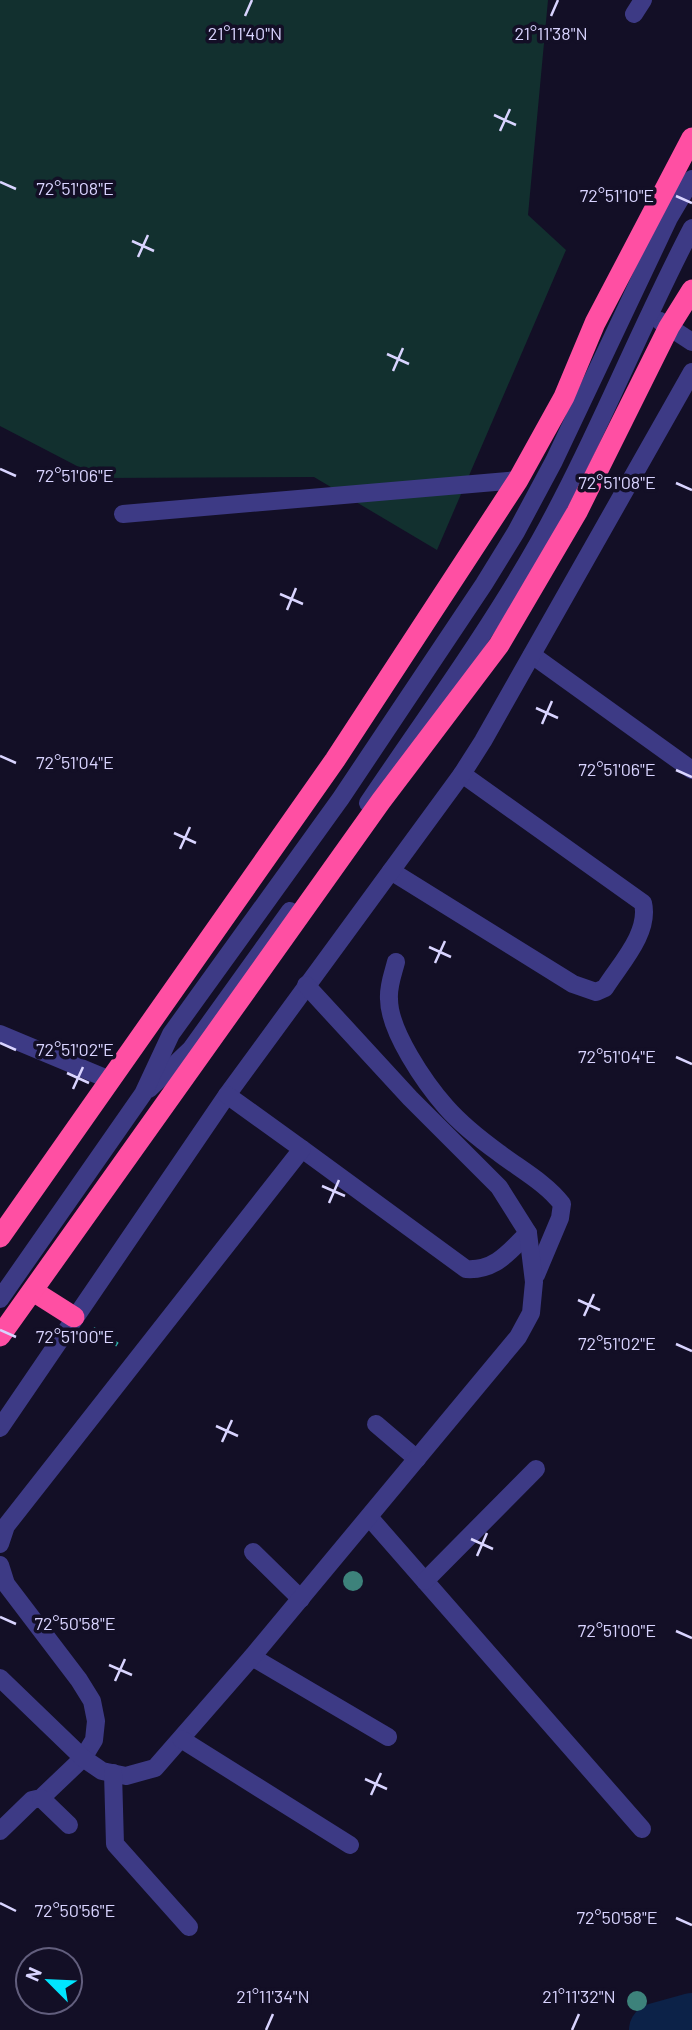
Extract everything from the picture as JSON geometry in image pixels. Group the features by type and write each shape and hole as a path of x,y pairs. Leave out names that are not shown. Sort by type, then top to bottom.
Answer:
{"highway":[{"path":"0,1237 335,760 519,480 564,397 594,323 620,297 692,138"},
{"path":"0,1336 381,801 499,645 578,512 669,327 692,290"},
{"path":"33,1290 74,1317"}],"street":[{"path":"0,1299 143,1094 171,1034 341,798 484,584 554,461 620,297 692,179"},
{"path":"143,1094 191,1049 361,813 491,619 538,544 576,473 692,228"},
{"path":"620,297 692,342"},
{"path":"0,1428 227,1095 462,774 692,372"},
{"path":"123,514 519,480"},
{"path":"532,655 692,770"},
{"path":"391,871 573,984 596,992 605,988 643,929 646,914 643,904 462,774"},
{"path":"0,1678 83,1758 102,1771 126,1776 155,1768 301,1599 518,1337 531,1312 539,1264 561,1218 562,1204 554,1193 461,1122 422,1075 396,1030 388,1002 396,962"},
{"path":"306,985 410,1098 499,1187 528,1233 534,1282"},
{"path":"0,1034 110,1080"},
{"path":"227,1095 466,1269 481,1270 500,1260 528,1233"},
{"path":"0,1544 6,1525 302,1149"},
{"path":"376,1424 417,1459"},
{"path":"425,1581 536,1469"},
{"path":"369,1517 642,1829"},
{"path":"253,1552 301,1599"},
{"path":"0,1565 6,1584 92,1701 96,1721 94,1740 83,1758 41,1798 32,1800 0,1831"},
{"path":"252,1657 388,1737"},
{"path":"181,1739 351,1845"},
{"path":"113,1773 115,1844 190,1927"},
{"path":"41,1798 69,1825"}],"path":[{"path":"74,1317 138,1358"}],"green space":[{"path":"0,0 548,0 528,215 566,250 437,550 314,477 100,478 0,426"}],"waterway":[{"path":"656,2030 692,2020"}]}
